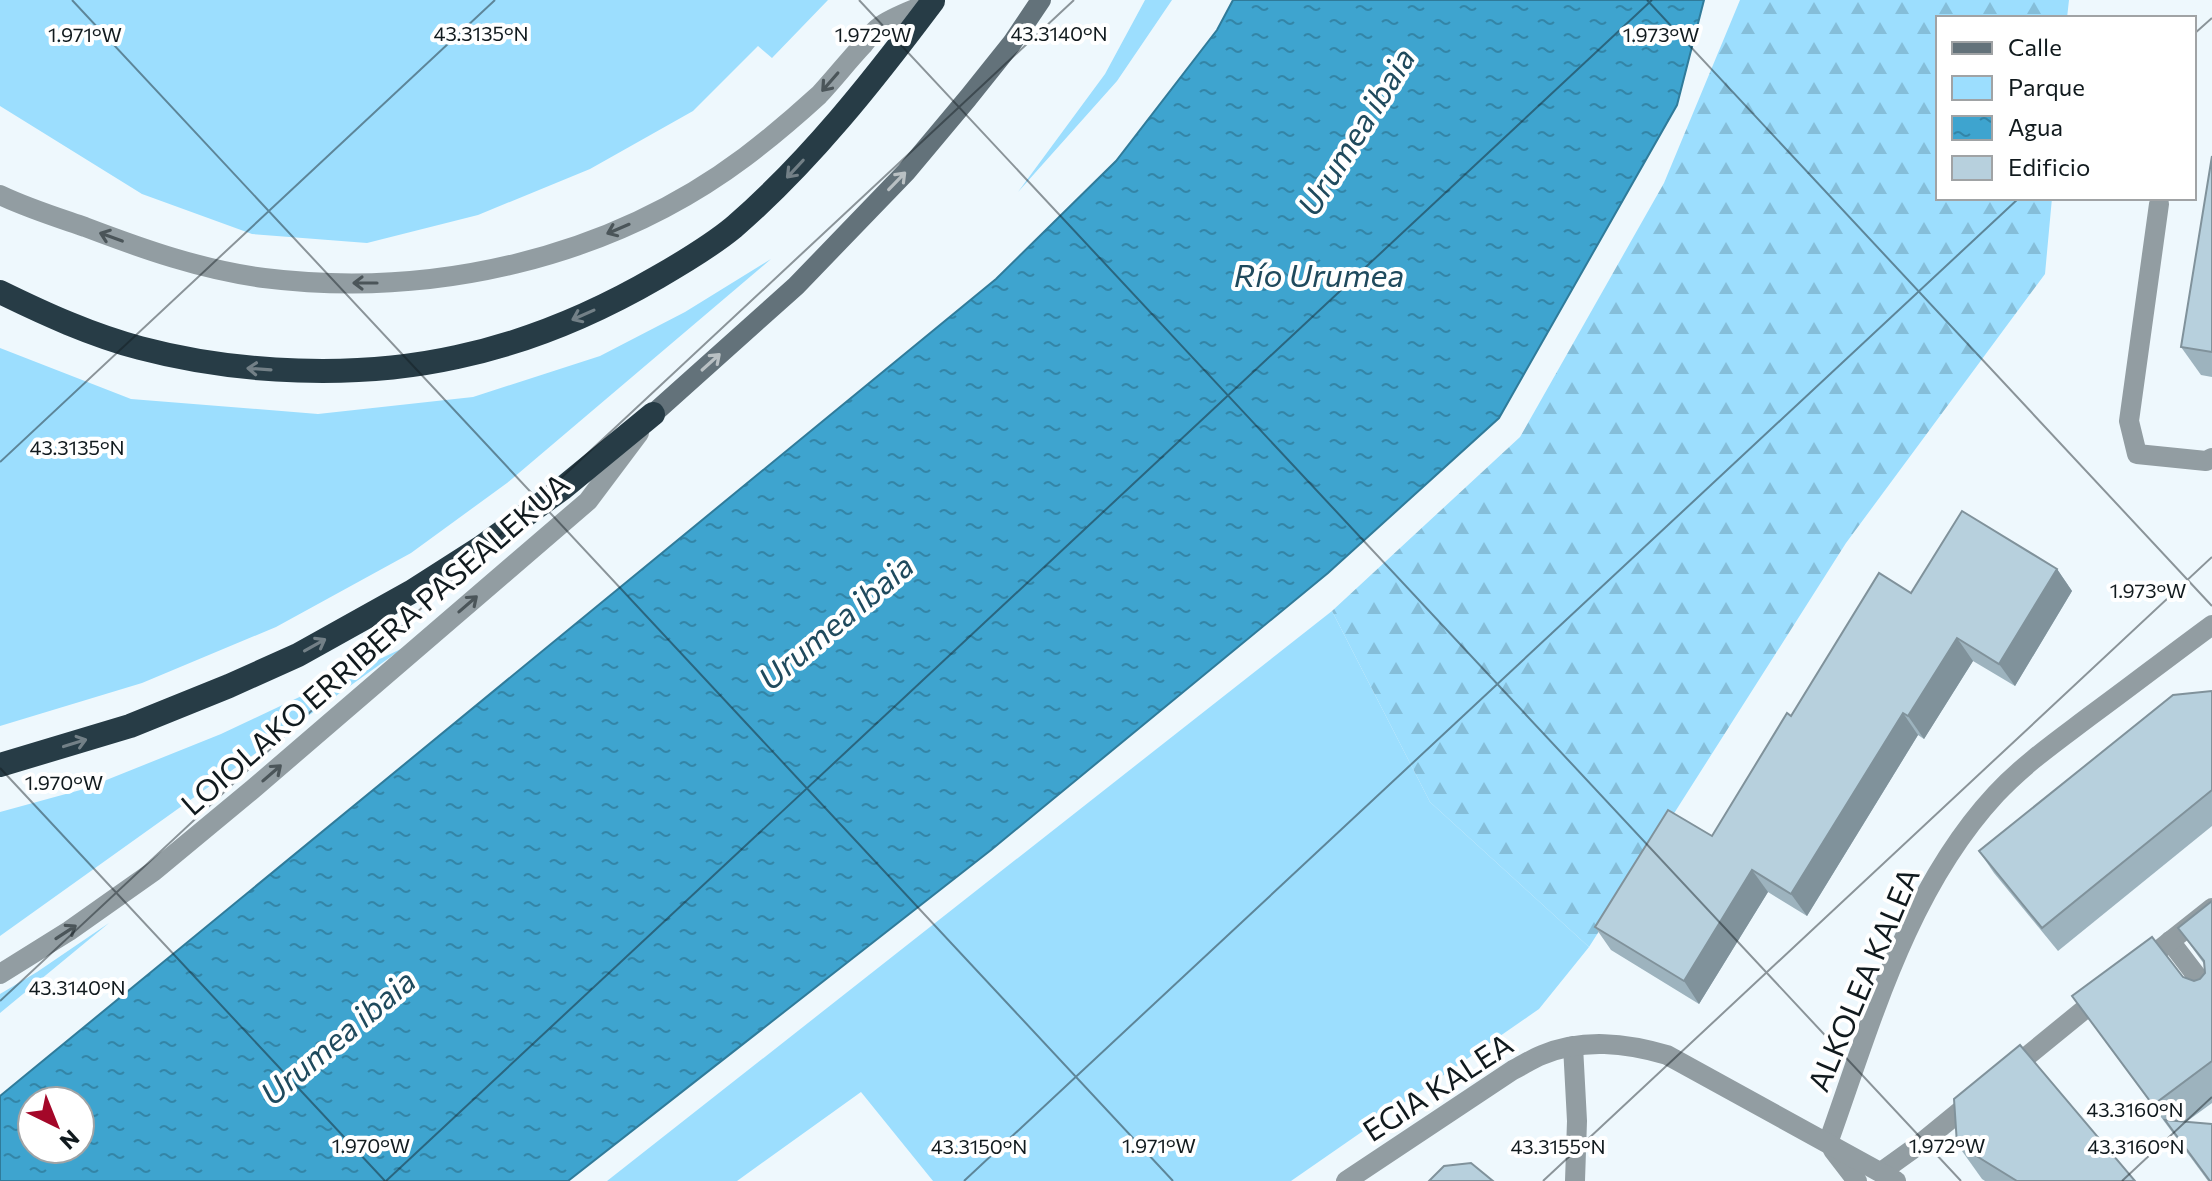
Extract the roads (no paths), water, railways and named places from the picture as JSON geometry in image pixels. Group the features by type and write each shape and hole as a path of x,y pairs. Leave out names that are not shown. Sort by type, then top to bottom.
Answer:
{"highway":[{"path":"0,292 91,333 138,348 236,367 286,371 397,366 457,357 523,339 582,317 635,290 731,229 778,186 859,96 933,0"},
{"path":"0,765 130,726 298,655 411,592 483,546 563,488 653,414"}],"main road":[{"name":"LOIOLAKO ERRIBERA PASEALEKUA","path":"653,414 796,286 906,172 1012,43 1041,0"}],"street":[{"path":"0,195 139,247 200,265 263,278 326,283 390,283 454,276 515,264 577,246 635,222 691,192 744,157 819,94 878,27 933,0"},
{"path":"2159,204 2129,421 2137,454 2206,461 2212,458"},
{"name":"LOIOLAKO ERRIBERA PASEALEKUA","path":"0,974 69,931 154,871 253,789 588,501 653,414"},
{"name":"ALKOLEA KALEA","path":"1828,1143 1909,927 1933,879 1963,834 1997,793 2036,757 2212,625"},
{"path":"1889,1177 1920,1144 2212,908"},
{"path":"2170,941 2212,996"},
{"name":"EGIA KALEA","path":"1346,1181 1501,1076 1542,1055 1573,1046 1612,1043 1667,1055 1889,1177"},
{"path":"1573,1046 1577,1121 1575,1181"},
{"name":"EGIA KALEA","path":"1828,1143 1857,1181"}],"water":[{"name":"Río Urumea","path":"1233,0 1704,0 1677,105 1499,418 1328,573 991,850 568,1181 0,1181 0,1096 996,279 1116,161 1217,30"}],"water label":[{"name":"Urumea ibaia","path":"1355,131"},
{"name":"Urumea ibaia","path":"835,621"},
{"name":"Urumea ibaia","path":"337,1036"}]}
